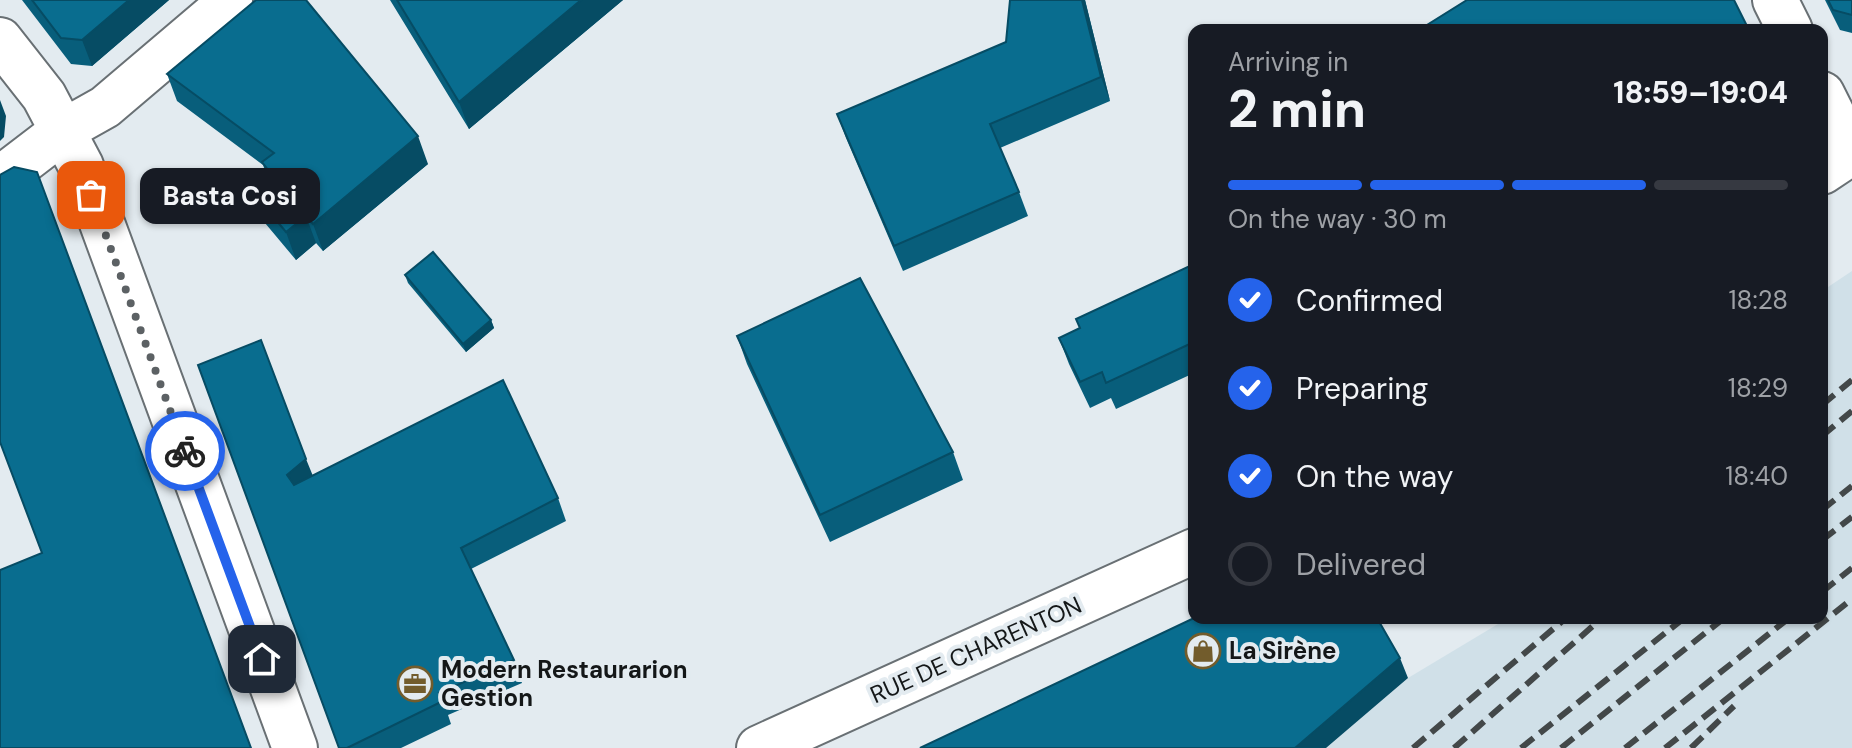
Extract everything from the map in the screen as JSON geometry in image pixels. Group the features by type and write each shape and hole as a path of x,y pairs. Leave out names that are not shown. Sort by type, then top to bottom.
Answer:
{"street":[{"path":"0,179 64,130 105,107 231,0"},
{"path":"1775,0 1787,24"},
{"path":"0,40 44,96 64,130 86,181 295,748"},
{"path":"1828,106 1852,152 1828,168"},
{"name":"RUE DE CHARENTON","path":"759,748 1188,554"}],"shaded area":[{"path":"1852,271 1852,748 1326,748 1408,678 1498,624 1828,624 1828,287"}],"building":[{"path":"32,0 129,0 82,40 61,38"},
{"path":"256,0 306,0 418,136 313,224 306,216 286,232 255,195 275,179 262,162 274,153 167,74"},
{"path":"397,0 581,0 459,102"},
{"path":"1010,0 1082,0 1101,77 990,124 1019,192 894,246 837,114 1006,42"},
{"path":"1467,0 1734,0 1746,24 1429,24"},
{"path":"1828,0 1852,0 1852,15 1833,10"},
{"path":"14,167 37,172 251,748 0,748 0,570 42,553 0,442 0,175"},
{"path":"433,252 491,320 463,344 405,275"},
{"path":"1188,267 1188,345 1106,383 1102,372 1080,382 1059,338 1080,328 1076,319"},
{"path":"860,278 953,452 820,515 737,336"},
{"path":"261,340 306,459 287,475 294,485 503,380 558,498 461,548 514,660 439,693 443,701 347,748 339,748 198,365"},
{"path":"1188,621 1188,624 1380,624 1400,658 1295,748 920,748"}],"railway":[{"path":"1828,400 1852,380"},
{"path":"1828,431 1852,411"},
{"path":"1828,505 1852,486"},
{"path":"1828,535 1852,517"},
{"path":"1828,587 1852,568"},
{"path":"1828,618 1852,599"},
{"path":"1413,748 1559,624"},
{"path":"1454,748 1595,624"},
{"path":"1521,748 1676,624"},
{"path":"1561,748 1716,624"},
{"path":"1625,748 1781,624"},
{"path":"1665,748 1821,624"},
{"path":"1691,748 1734,706"}],"way so far":[{"path":"91,195 185,451"}],"place":[{"name":"Basta Cosi","path":"91,195"},
{"name":"La Sirène","path":"1203,651"},
{"name":"Modern Restaurarion Gestion","path":"415,684"}],"route":[{"path":"185,451 262,659"}]}
